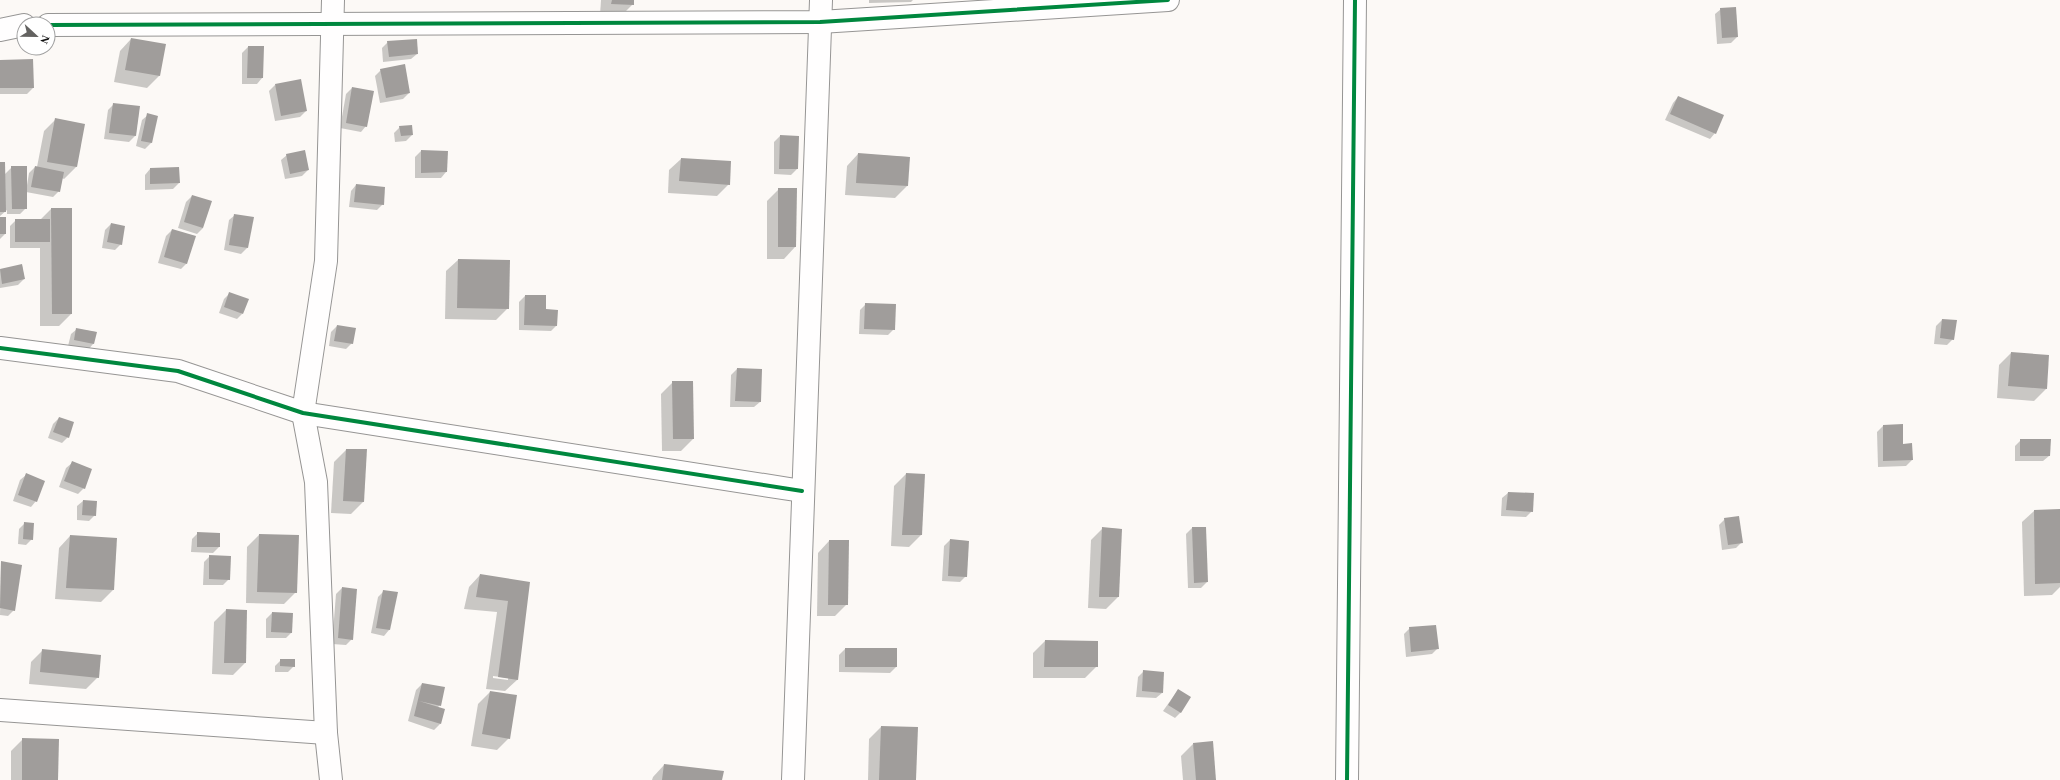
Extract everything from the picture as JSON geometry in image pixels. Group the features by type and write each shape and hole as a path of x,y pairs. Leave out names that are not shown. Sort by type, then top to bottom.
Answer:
{"street":[{"path":"330,780 326,733 316,482 303,413 326,261 334,25 333,0"},
{"path":"793,780 802,492 821,0"},
{"path":"56,25 820,22 1168,0"},
{"path":"1347,780 1355,0"},
{"path":"0,30 16,27"},
{"path":"0,348 178,371 303,413 802,492"},
{"path":"0,710 326,733"}],"building":[{"path":"612,0 634,0 634,5 611,4"},
{"path":"1736,7 1738,37 1722,38 1720,8"},
{"path":"131,38 166,44 160,76 125,70"},
{"path":"417,39 418,54 389,57 387,41"},
{"path":"248,46 264,46 263,78 247,78"},
{"path":"33,59 34,88 0,88 0,60"},
{"path":"405,64 410,93 386,98 380,69"},
{"path":"301,79 307,111 281,116 275,84"},
{"path":"352,87 374,91 367,127 346,123"},
{"path":"1678,96 1724,115 1716,134 1670,114"},
{"path":"113,103 140,106 136,136 109,133"},
{"path":"147,113 158,116 152,143 141,141"},
{"path":"55,118 85,124 77,167 47,162"},
{"path":"412,125 413,135 401,136 399,126"},
{"path":"780,135 799,136 798,169 779,169"},
{"path":"305,150 309,170 290,174 286,154"},
{"path":"421,150 448,151 447,172 421,173"},
{"path":"858,153 910,157 908,186 856,183"},
{"path":"681,158 731,161 730,185 679,181"},
{"path":"0,162 5,162 6,212 0,212"},
{"path":"11,166 27,166 27,209 12,209"},
{"path":"35,166 64,172 60,192 31,187"},
{"path":"179,167 180,183 150,184 150,168"},
{"path":"356,184 385,187 384,205 354,202"},
{"path":"778,188 797,188 796,247 778,247"},
{"path":"192,195 212,201 203,228 184,222"},
{"path":"51,208 72,208 72,314 52,314"},
{"path":"234,214 254,217 248,248 229,245"},
{"path":"0,217 6,217 6,234 0,234"},
{"path":"15,219 50,219 50,242 15,242"},
{"path":"111,223 125,226 122,245 107,242"},
{"path":"172,229 196,236 187,264 164,257"},
{"path":"458,259 510,260 509,309 457,308"},
{"path":"22,264 25,279 2,284 0,269"},
{"path":"229,292 249,299 243,314 224,307"},
{"path":"525,295 546,295 546,309 558,310 557,326 524,325"},
{"path":"865,303 896,304 895,330 864,329"},
{"path":"1942,319 1957,320 1954,340 1940,338"},
{"path":"337,325 356,328 353,344 334,341"},
{"path":"76,328 97,332 94,344 74,340"},
{"path":"2011,352 2049,355 2047,389 2008,386"},
{"path":"737,368 762,369 761,402 735,401"},
{"path":"672,381 693,381 694,439 673,439"},
{"path":"59,417 74,422 69,438 53,432"},
{"path":"1903,424 1903,444 1912,443 1913,460 1883,461 1883,425"},
{"path":"2020,439 2051,439 2050,456 2020,456"},
{"path":"346,449 367,449 364,502 343,501"},
{"path":"72,461 92,469 85,489 64,481"},
{"path":"26,473 45,481 37,502 18,495"},
{"path":"906,473 925,474 922,535 902,535"},
{"path":"1508,492 1534,493 1533,512 1506,510"},
{"path":"83,500 97,501 96,516 82,515"},
{"path":"2060,509 2060,583 2035,584 2034,510"},
{"path":"1739,516 1743,543 1728,545 1724,518"},
{"path":"24,522 34,523 33,540 23,539"},
{"path":"1102,527 1122,529 1119,597 1099,597"},
{"path":"1192,527 1206,527 1208,582 1194,583"},
{"path":"197,532 220,533 220,547 197,547"},
{"path":"259,534 299,535 297,593 257,592"},
{"path":"70,535 117,538 114,590 66,588"},
{"path":"950,539 969,541 967,577 948,576"},
{"path":"829,540 849,540 848,605 828,605"},
{"path":"209,555 231,556 230,580 209,579"},
{"path":"1,561 22,565 15,611 0,608"},
{"path":"480,574 530,582 518,680 498,677 508,601 476,597"},
{"path":"342,587 357,589 353,640 338,638"},
{"path":"383,590 398,592 390,630 376,628"},
{"path":"226,609 247,610 246,663 224,663"},
{"path":"272,612 293,613 292,633 271,632"},
{"path":"1436,625 1439,649 1411,652 1409,627"},
{"path":"1045,640 1098,641 1098,667 1044,667"},
{"path":"845,648 897,648 897,667 845,667"},
{"path":"42,649 101,655 99,678 40,672"},
{"path":"280,659 295,659 295,667 280,666"},
{"path":"1143,670 1164,672 1163,693 1142,691"},
{"path":"422,683 445,687 441,706 419,701 445,709 441,724 414,716"},
{"path":"1178,689 1191,697 1181,713 1168,705"},
{"path":"490,691 517,695 510,739 482,734"},
{"path":"881,726 918,727 916,780 879,780"},
{"path":"22,738 59,739 58,780 22,780"},
{"path":"1213,741 1216,780 1196,780 1193,743"},
{"path":"664,764 724,771 722,780 662,780"}],"cycle path":[{"path":"56,25 820,22 1168,0"},
{"path":"1347,780 1355,0"},
{"path":"0,348 178,371 303,413 802,491"}]}
